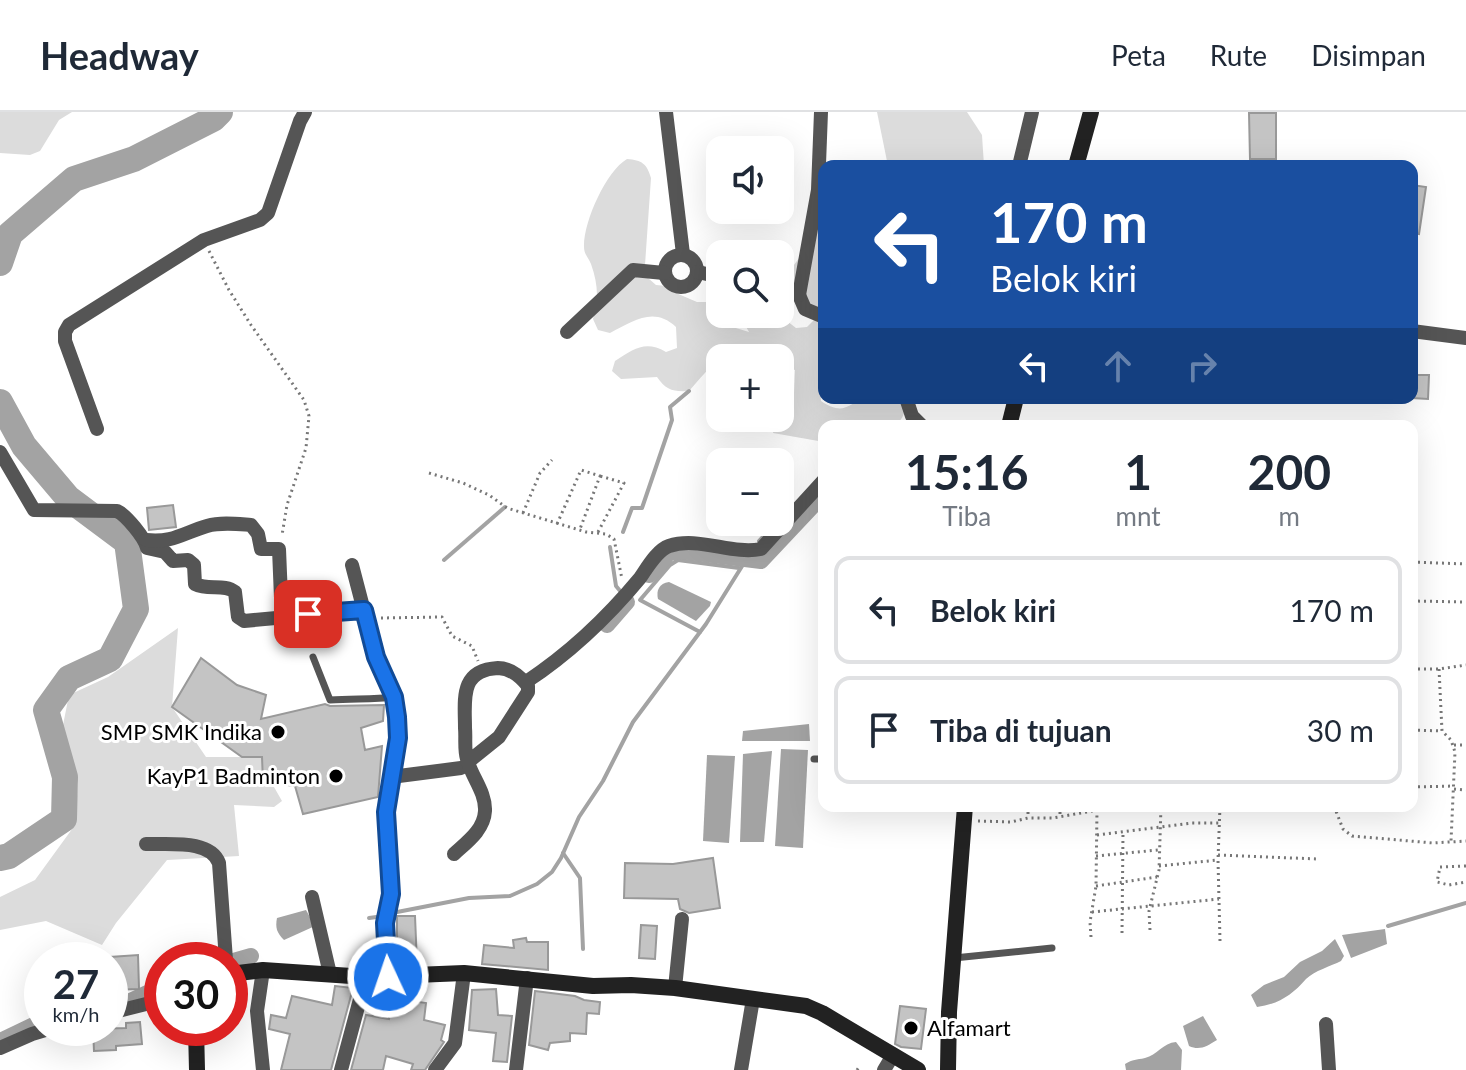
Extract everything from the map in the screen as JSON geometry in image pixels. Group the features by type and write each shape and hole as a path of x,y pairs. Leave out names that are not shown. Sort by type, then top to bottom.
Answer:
{"street":[{"path":"97,429 65,341 69,325 204,240 260,220 268,213 305,112"},
{"path":"666,112 683,254"},
{"path":"819,160 821,112"},
{"path":"1020,160 1032,112"},
{"path":"1078,160 1091,112"},
{"path":"818,190 799,295 805,309 818,314"},
{"path":"683,254 694,260 698,272 693,283 681,288 669,284 664,273 666,263 673,256 683,254"},
{"path":"567,332 633,270 664,273"},
{"path":"698,272 706,274"},
{"path":"794,292 799,295"},
{"path":"1418,332 1466,338"},
{"path":"0,452 34,510 117,511 125,514 145,540 147,548 165,552 173,561 188,560 194,565 195,584 203,588 230,588 235,592 238,617 244,621 365,614"},
{"path":"526,682 551,666 585,637 626,595 664,548 682,544 755,550 766,545 818,487"},
{"path":"145,540 161,542 188,535 209,525 251,525 261,549 279,549 285,617"},
{"path":"352,565 376,657 394,697 398,738 386,812 391,894 385,923 388,977"},
{"path":"391,777 464,765 499,737 528,692 526,682 504,668 484,671 475,676 465,690 464,765 483,796 485,811 482,823 472,838 454,854"},
{"path":"948,1070 954,958 970,812"},
{"path":"146,844 204,848 216,855 225,942"},
{"path":"312,897 330,974"},
{"path":"675,988 682,919"},
{"path":"263,970 257,1011 263,1070"},
{"path":"248,972 263,970 366,977 464,973 593,986 675,988 806,1006 918,1070"},
{"path":"435,1070 455,1043 464,973"},
{"path":"341,1070 366,977"},
{"path":"516,1070 527,978"},
{"path":"741,1070 753,999"},
{"path":"1326,1024 1329,1070"},
{"path":"0,1048 24,1038"},
{"path":"196,1046 197,1070"},
{"path":"884,1070 893,1055"}],"lane":[{"path":"313,657 330,700 349,698 367,701 394,697"},
{"path":"954,958 1052,948"}],"path":[{"path":"204,240 229,290 304,400 309,416 306,448 287,505 279,549"},
{"path":"523,513 540,473 552,460"},
{"path":"557,524 581,470 624,483 598,532"},
{"path":"429,473 463,483 496,499 502,506 614,539 625,591"},
{"path":"580,529 600,476"},
{"path":"1418,562 1466,564"},
{"path":"1418,601 1466,602"},
{"path":"365,614 442,617 452,636 472,646 484,671"},
{"path":"1418,669 1466,665"},
{"path":"1439,669 1442,731 1454,745 1451,841"},
{"path":"1418,730 1442,731"},
{"path":"1454,745 1466,745"},
{"path":"1418,787 1466,790"},
{"path":"970,812 984,823 1077,812"},
{"path":"1028,812 1028,818"},
{"path":"1091,937 1090,922 1096,886 1094,812"},
{"path":"1150,930 1149,907 1159,866 1161,812"},
{"path":"1220,812 1220,941"},
{"path":"1336,812 1343,829 1352,836 1433,843 1466,841"},
{"path":"1097,835 1201,822 1220,823"},
{"path":"1122,933 1123,833"},
{"path":"1096,856 1158,850"},
{"path":"1159,866 1218,857 1318,859"},
{"path":"1466,866 1440,867 1437,881 1449,885 1466,882"},
{"path":"1096,886 1157,877"},
{"path":"1092,912 1219,899"}],"shaded area":[{"path":"0,112 72,112 59,120 40,151 30,155 0,153"},
{"path":"877,112 967,112 982,135 984,160 887,160"},
{"path":"627,159 637,160 648,169 651,178 645,265 648,278 656,285 667,286 697,302 706,302 706,328 736,328 749,332 747,328 807,327 815,319 794,299 794,265 818,227 818,404 841,408 852,404 905,404 900,420 818,420 818,441 773,433 794,432 794,344 706,344 706,371 689,391 670,389 657,377 621,379 612,371 615,361 646,346 666,352 677,348 676,327 660,317 652,317 610,333 598,330 593,319 596,285 585,252 585,237 592,212 611,174"},
{"path":"669,582 711,602 710,606 696,621 658,599 659,588"},
{"path":"178,628 172,707 206,757 262,757 262,766 282,801 274,807 234,805 239,856 167,860 104,942 95,942 46,921 0,930 0,897 35,880 75,825 78,783 62,730 69,695 108,677"},
{"path":"809,724 810,741 742,741 743,731"},
{"path":"781,749 808,750 803,848 775,846"},
{"path":"772,751 764,842 740,842 743,754"},
{"path":"707,755 735,756 729,843 703,841"},
{"path":"306,910 315,926 284,940 277,930 277,918"},
{"path":"1385,929 1387,944 1351,958 1342,935"},
{"path":"1335,939 1344,956 1341,961 1309,976 1284,998 1257,1007 1251,995 1264,985 1284,977 1300,962 1322,951"},
{"path":"1203,1016 1217,1040 1200,1048 1189,1046 1183,1026"},
{"path":"1176,1042 1182,1050 1181,1070 1126,1070 1125,1064 1128,1062 1149,1056"}],"building":[{"path":"1249,113 1276,113 1276,159 1250,159"},
{"path":"1418,186 1426,187 1418,234"},
{"path":"1418,375 1429,375 1428,399 1418,398"},
{"path":"173,505 176,527 149,530 147,508"},
{"name":"SMP SMK Indika","path":"201,658 237,685 266,695 261,719 325,704 384,705 383,721 361,728 365,750 382,746 378,797 303,814 295,786 263,782 262,757 242,757 172,707"},
{"path":"713,858 720,908 689,913 680,909 678,899 624,898 625,863 673,864"},
{"path":"397,916 415,916 417,964 397,965"},
{"path":"641,925 657,926 655,959 639,958"},
{"path":"526,938 527,942 548,942 548,970 482,964 484,945 514,948 513,940"},
{"path":"138,955 139,989 128,989 128,956"},
{"path":"335,986 353,988 331,1070 281,1070 290,1034 269,1029 271,1015 286,1018 292,996 332,1005"},
{"path":"496,989 498,1015 512,1016 507,1062 493,1061 496,1033 469,1030 472,990"},
{"path":"535,991 600,1002 599,1014 587,1013 586,1034 570,1033 570,1041 550,1043 548,1050 529,1045"},
{"path":"392,998 426,1003 424,1020 445,1025 441,1040 444,1042 425,1070 411,1070 413,1064 386,1056 383,1070 351,1070 366,1015 389,1019"},
{"name":"Alfamart","path":"900,1006 926,1009 921,1049 895,1044"},
{"path":"140,1022 142,1044 128,1045 128,1023"},
{"path":"94,1046 116,1046 116,1050 94,1051"}],"waterway":[{"path":"0,263 10,234 74,179 134,159 213,119 220,112"},
{"path":"623,532 632,508 642,508 672,420 670,407 689,391"},
{"path":"0,402 24,446 68,498 127,542 136,609 110,659 69,678 46,710 65,777 64,819 9,856 0,858"},
{"path":"649,575 669,553 681,551 761,561 818,500"},
{"path":"444,560 505,507"},
{"path":"759,541 764,536"},
{"path":"610,547 616,586 621,592"},
{"path":"392,913 469,898 510,896 537,884 552,872 633,722 706,624 749,555"},
{"path":"700,632 640,600 678,560 739,568"},
{"path":"607,625 627,602"},
{"path":"563,853 580,878 583,949"},
{"path":"1388,926 1466,903"},
{"path":"369,918 384,916"},
{"path":"128,1002 144,995"},
{"path":"0,1041 24,1030"}],"place":[{"name":"SMP SMK Indika","path":"278,732"},
{"name":"KayP1 Badminton","path":"336,776"},
{"name":"Alfamart","path":"911,1028"}],"route":[{"path":"308,614 364,610 376,657 394,697 398,738 386,812 391,894 385,923 388,977"}]}
